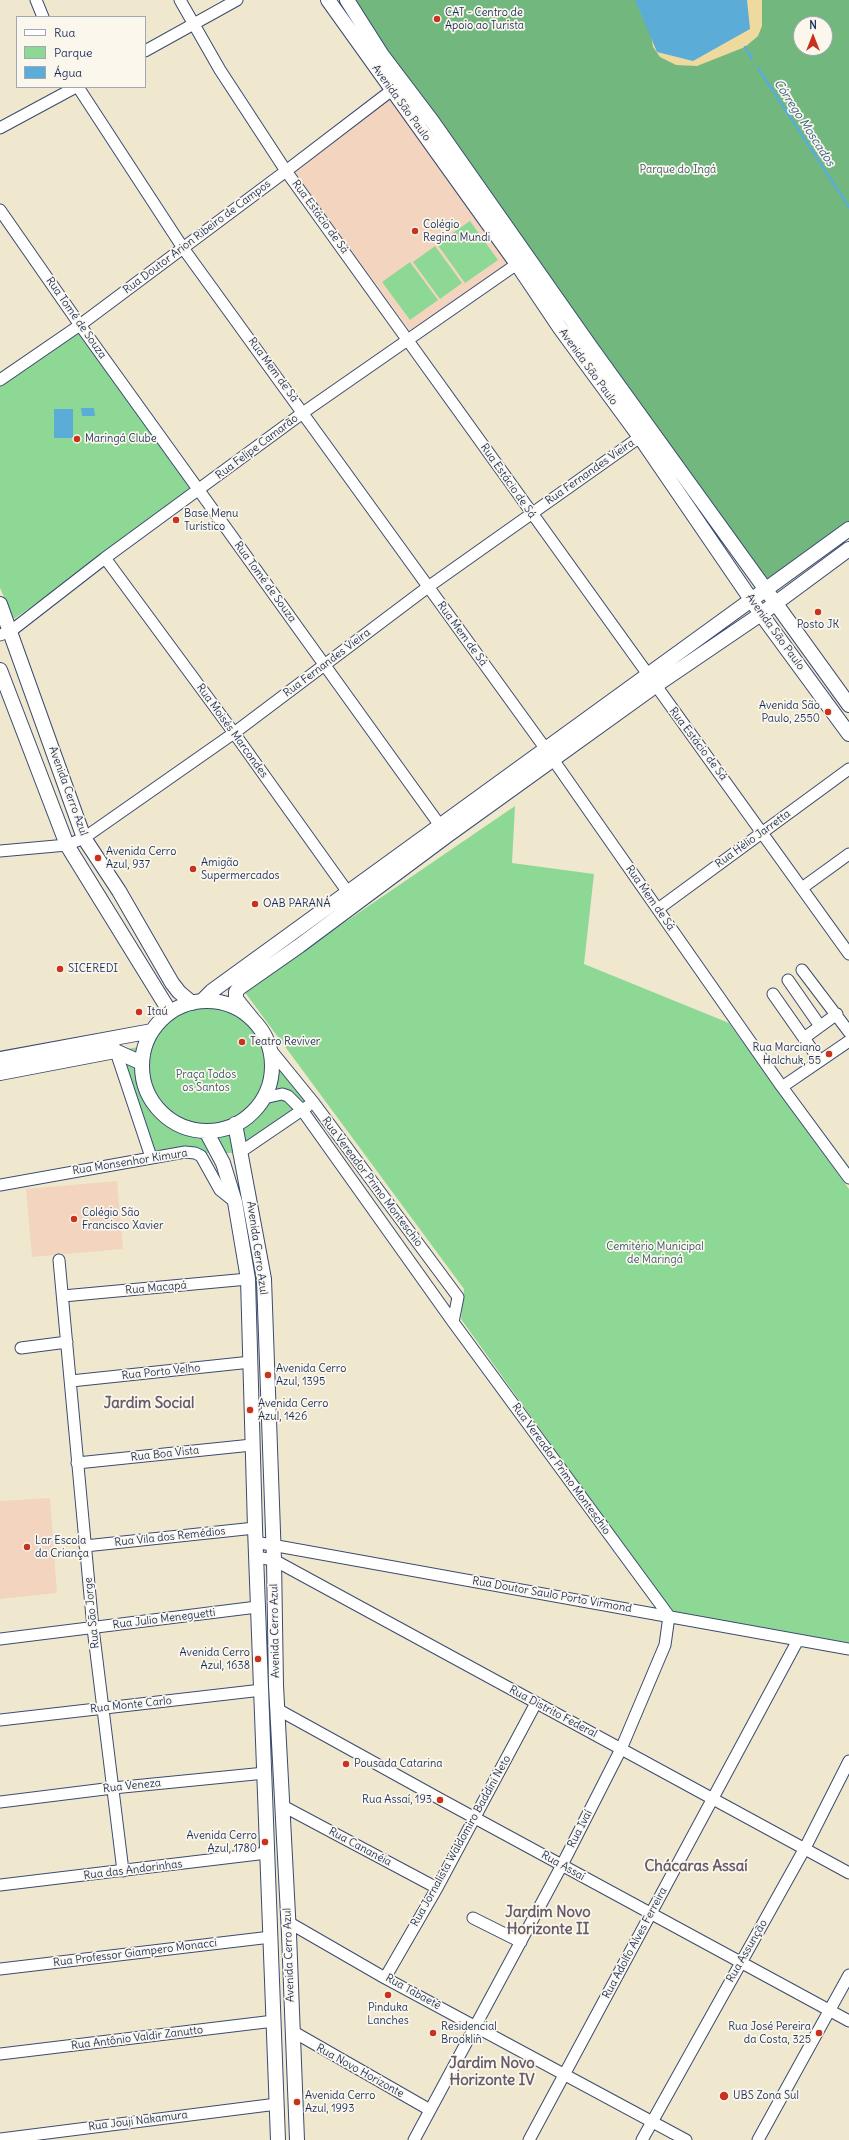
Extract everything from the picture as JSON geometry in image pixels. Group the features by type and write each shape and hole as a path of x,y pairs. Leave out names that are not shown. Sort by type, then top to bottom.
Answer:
{"main road":[{"name":"Avenida São Paulo","path":"347,0 362,26 382,55 437,128 590,346 849,705"},
{"name":"Avenida São Paulo","path":"332,6 517,264 582,359 640,437 761,614 849,734"},
{"path":"332,6 350,24 362,26"},
{"path":"355,40 366,40 382,55"},
{"path":"560,328 568,333 580,348 584,349 590,346"},
{"path":"582,359 596,362 612,376"},
{"path":"353,899 197,1002 170,1012 152,1031 145,1046 142,1063 143,1080 149,1096 160,1110 173,1121 189,1128 206,1130 235,1124 252,1113 264,1098 270,1082 272,1066 270,1049 264,1034 236,998 236,992 239,988 444,830 651,680 752,599 849,529"},
{"path":"651,680 761,614 849,549"},
{"name":"Avenida Cerro Azul","path":"0,604 5,633 84,838 119,891 172,983 179,992 197,1002"},
{"name":"Avenida Cerro Azul","path":"0,670 67,845 170,1012"},
{"path":"197,1002 220,1002 238,1009 253,1020"},
{"path":"0,1073 113,1045 152,1031"},
{"path":"0,1059 113,1045 142,1063"},
{"name":"Avenida Cerro Azul","path":"235,1124 239,1153 249,1196 250,1243 248,1279 254,1528 262,1690 278,2140"},
{"name":"Avenida Cerro Azul","path":"206,1130 223,1163 235,1202 264,1279 274,1560 276,1685 289,1928 297,2140"},
{"path":"260,1654 265,1651 270,1657 276,1685"},
{"path":"267,1853 273,1879 280,1881 286,1873"},
{"path":"269,1903 272,1900 279,1901 289,1928"},
{"path":"274,2021 282,2057 290,2057 293,2053"},
{"path":"276,2083 281,2070 290,2070 292,2073 296,2097"}],"street":[{"path":"36,0 43,16"},
{"name":"Rua Estácio de Sá","path":"180,0 220,70 286,171 410,340 531,513 849,954"},
{"path":"146,50 194,26 237,0"},
{"path":"0,128 75,88"},
{"name":"Rua Mem de Sá","path":"78,88 183,248 304,412 549,754 782,1087 847,1172"},
{"name":"Rua Doutor Arion Ribeiro de Campos","path":"0,380 80,325 392,90"},
{"name":"Rua Tomé de Souza","path":"0,210 80,325 444,830"},
{"name":"Rua Felipe Camarão","path":"5,633 304,412 410,340 517,264"},
{"name":"Rua Fernandes Vieira","path":"0,851 67,845 84,838 234,733 428,587 640,437"},
{"name":"Rua Moisés Marcondes","path":"105,558 234,733 353,899"},
{"name":"Rua Hélio Jarretta","path":"658,909 849,768"},
{"path":"802,888 849,854"},
{"path":"802,970 849,1032"},
{"path":"788,980 820,1026"},
{"path":"774,994 820,1061"},
{"path":"804,1038 836,1014"},
{"path":"782,1087 849,1041"},
{"path":"113,1045 150,1157"},
{"name":"Rua Vereador Primo Monteschio","path":"270,1049 314,1103 458,1297 453,1322"},
{"name":"Rua Vereador Primo Monteschio","path":"264,1098 282,1094 288,1096 302,1110 453,1322 669,1616"},
{"path":"239,1153 314,1103"},
{"name":"Rua Monsenhor Kimura","path":"0,1185 150,1157 185,1152 195,1153 202,1156 220,1190 235,1202"},
{"name":"Rua São Jorge","path":"59,1260 93,1628 123,1871"},
{"name":"Rua Macapá","path":"63,1296 248,1279"},
{"path":"20,1348 67,1342"},
{"name":"Rua Porto Velho","path":"71,1381 251,1362"},
{"name":"Rua Boa Vista","path":"78,1463 252,1445"},
{"name":"Rua Vila dos Remédios","path":"85,1546 254,1528"},
{"name":"Rua Doutor Saulo Porto Virmond","path":"255,1542 849,1649"},
{"name":"Rua Distrito Federal","path":"256,1557 274,1560 849,1872"},
{"name":"Rua Julio Meneguetti","path":"0,1639 258,1607"},
{"name":"Rua Ivaí","path":"414,2140 562,1865 621,1749 665,1645 669,1616"},
{"name":"Rua Adolfo Alves Ferreira","path":"529,2140 798,1640"},
{"name":"Rua Monte Carlo","path":"0,1720 262,1690"},
{"name":"Rua Jornalista Waldomiro Baddini Neto","path":"385,1978 437,1888 536,1703"},
{"name":"Rua Assaí","path":"277,1709 474,1818 849,2021"},
{"name":"Rua Assunção","path":"642,2140 805,1848 849,1761"},
{"name":"Rua Veneza","path":"0,1802 113,1788 265,1773"},
{"name":"Rua Cananéia","path":"283,1806 437,1888"},
{"name":"Rua das Andorinhas","path":"0,1886 267,1853"},
{"path":"473,1918 521,1942"},
{"name":"Rua Tabaetê","path":"289,1928 686,2140"},
{"name":"Rua Professor Giampero Monacci","path":"0,1969 270,1938"},
{"path":"758,2140 849,1975"},
{"name":"Rua Antônio Valdir Zanutto","path":"0,2054 274,2021"},
{"name":"Rua Novo Horizonte","path":"292,2031 430,2110"},
{"name":"Rua Jouji Nakamura","path":"0,2139 277,2104"}],"shaded area":[{"name":"Colégio Regina Mundi","path":"391,93 516,263 414,336 294,172"},
{"name":"Colégio São Francisco Xavier","path":"117,1181 123,1249 32,1257 26,1189"},
{"name":"Lar Escola da Criança","path":"50,1498 57,1593 0,1599 0,1501"}],"green space":[{"name":"Parque do Ingá","path":"353,0 849,0 849,528 765,587 434,120"},
{"path":"470,221 498,260 465,283 437,244"},
{"path":"435,246 462,283 440,299 413,262"},
{"path":"410,262 438,300 410,320 382,282"},
{"name":"Maringá Clube","path":"79,332 193,491 14,619 0,588 0,386"},
{"name":"Cemitério Municipal de Maringá","path":"515,806 512,863 594,874 584,964 729,1023 849,1189 849,1643 670,1611 461,1319 464,1289 244,991"},
{"name":"Praça Todos os Santos","path":"202,1001 221,1002 238,1009 253,1020 264,1034 270,1049 314,1103 239,1153 195,1153 151,1157 115,1051 145,1046 152,1031 170,1012 192,1003"}],"sand":[{"path":"637,0 762,0 762,26 758,36 745,47 697,66 676,65 660,57 653,47 651,35 639,9"}],"water":[{"path":"635,0 747,0 750,29 693,61 657,52"},
{"path":"81,408 94,408 95,416 82,416"},
{"path":"54,409 73,409 73,438 54,438"}],"waterway":[{"name":"Córrego Moscados","path":"745,47 752,59"},
{"name":"Córrego Moscados","path":"758,68 849,207"}],"place":[{"name":"CAT - Centro de Apoio ao Turista","path":"437,19"},
{"name":"Colégio Regina Mundi","path":"415,231"},
{"name":"Maringá Clube","path":"77,439"},
{"name":"Base Menu Turístico","path":"176,520"},
{"name":"Posto JK","path":"818,612"},
{"name":"Avenida São Paulo, 2550","path":"828,712"},
{"name":"Avenida Cerro Azul, 937","path":"98,858"},
{"name":"Amigão Supermercados","path":"193,869"},
{"name":"OAB PARANÁ","path":"255,904"},
{"name":"SICEREDI","path":"60,969"},
{"name":"Itaú","path":"139,1012"},
{"name":"Teatro Reviver","path":"242,1042"},
{"name":"Rua Marciano Halchuk, 55","path":"829,1054"},
{"name":"Colégio São Francisco Xavier","path":"74,1219"},
{"name":"Avenida Cerro Azul, 1395","path":"268,1375"},
{"name":"Avenida Cerro Azul, 1426","path":"250,1410"},
{"name":"Lar Escola da Criança","path":"27,1547"},
{"name":"Avenida Cerro Azul, 1638","path":"258,1659"},
{"name":"Pousada Catarina","path":"346,1764"},
{"name":"Rua Assaí, 193","path":"440,1800"},
{"name":"Avenida Cerro Azul, 1780","path":"265,1842"},
{"name":"Pinduka Lanches","path":"388,1995"},
{"name":"Residencial Brooklin","path":"433,2033"},
{"name":"Rua José Pereira da Costa, 325","path":"819,2033"},
{"name":"UBS Zona Sul","path":"724,2096"},
{"name":"Avenida Cerro Azul, 1993","path":"297,2102"}],"district":[{"name":"Jardim Social","path":"149,1404"},
{"name":"Chácaras Assaí","path":"696,1867"},
{"name":"Jardim Novo Horizonte II","path":"548,1922"},
{"name":"Jardim Novo Horizonte IV","path":"492,2072"}]}
